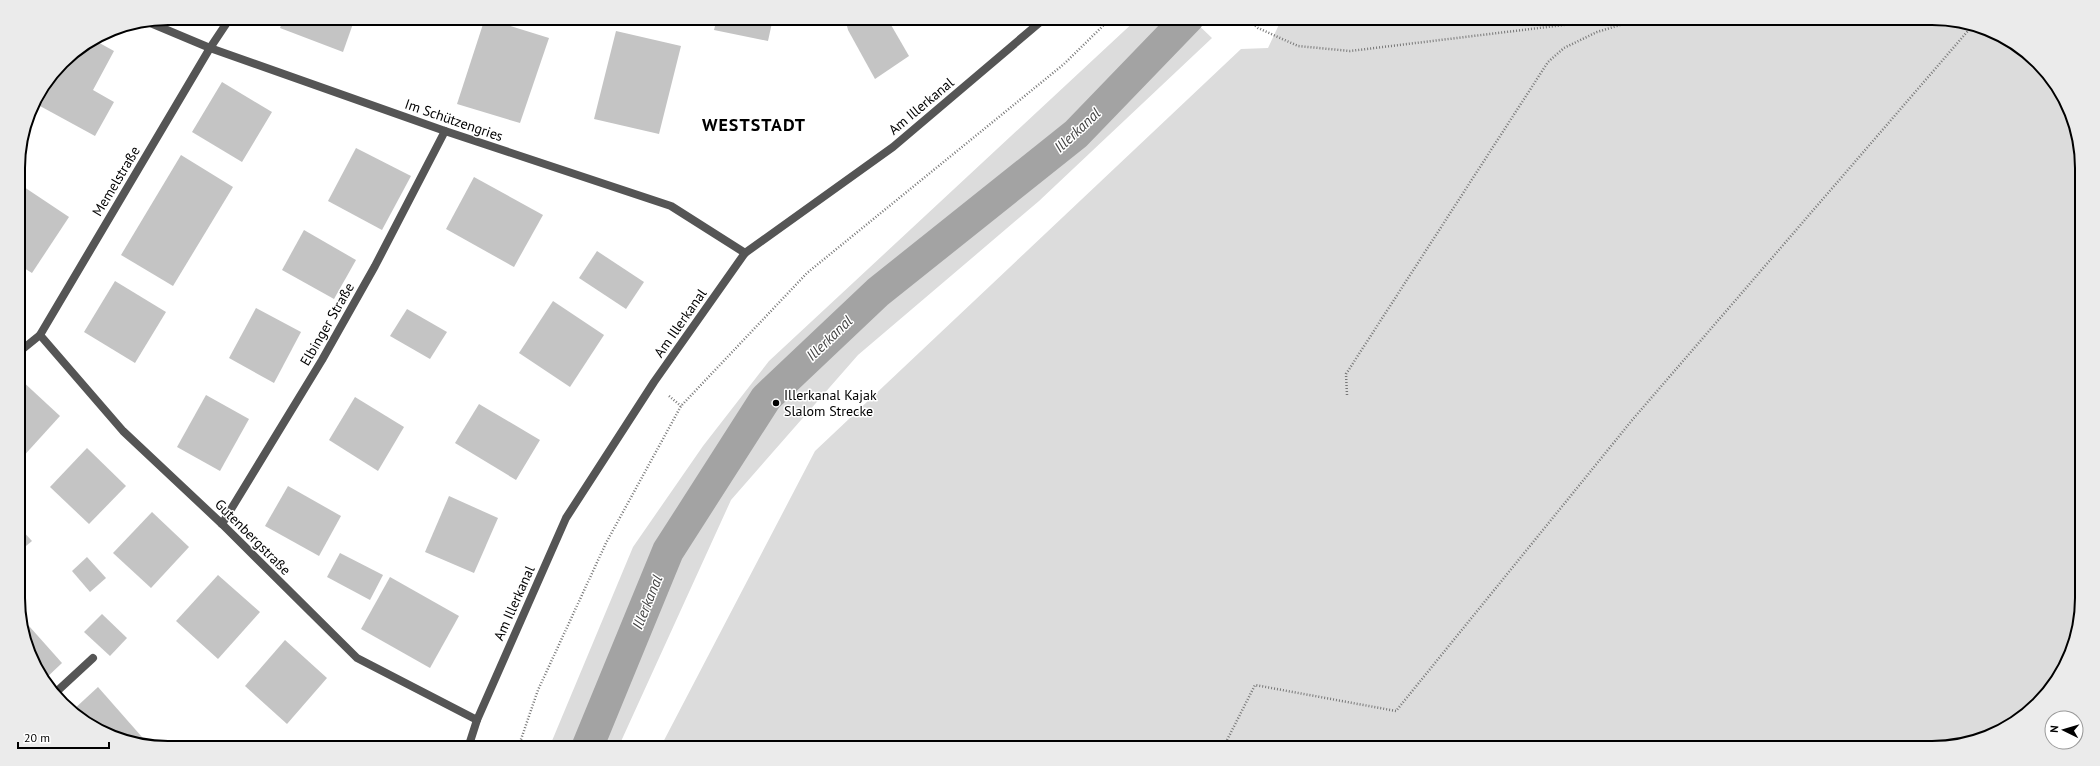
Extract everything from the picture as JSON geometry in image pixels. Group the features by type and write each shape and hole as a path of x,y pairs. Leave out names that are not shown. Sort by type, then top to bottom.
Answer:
{"street":[{"name":"Im Schützengries","path":"156,25 210,48 445,131 671,206 746,253"},
{"name":"Memelstraße","path":"25,347 40,336 210,48 225,25"},
{"name":"Am Illerkanal","path":"470,741 477,720 566,518 654,382 746,253 893,147 1037,25"},
{"name":"Elbinger Straße","path":"222,524 322,360 375,266 445,131"},
{"name":"Gutenbergstraße","path":"40,336 123,431 222,524 357,658 477,720"},
{"path":"59,690 93,658"}],"path":[{"path":"520,741 538,690 606,543 681,406 807,273 1064,64 1104,25"},
{"path":"1254,25 1298,46 1350,51 1564,25"},
{"path":"1347,395 1346,374 1548,62 1564,48 1597,32 1620,25"},
{"path":"1227,741 1255,685 1396,711 1633,419 1969,30"}],"shaded area":[{"name":"Illerkanal Kajak Slalom Strecke","path":"1130,25 1198,25 1212,38 1039,201 858,355 731,500 621,741 552,741 633,547 703,446 769,361"},
{"path":"1279,25 1941,25 1969,30 1987,36 2003,44 2019,55 2033,67 2056,97 2064,113 2070,131 2075,159 2075,607 2070,635 2064,653 2056,669 2045,685 2033,699 2003,722 1987,730 1969,736 1941,741 664,741 815,451 1241,49 1268,48"}],"building":[{"path":"281,25 353,25 343,52 280,28"},
{"path":"483,25 507,25 549,38 520,123 457,104"},
{"path":"715,25 771,25 768,41 714,30"},
{"path":"847,25 891,25 909,56 875,79 848,30"},
{"path":"616,31 681,46 659,134 594,119"},
{"path":"99,43 114,51 93,90 114,102 95,136 40,106 52,85 67,67 89,49"},
{"path":"222,82 272,112 242,162 192,132"},
{"path":"356,148 411,176 382,230 328,201"},
{"path":"181,155 233,187 173,286 121,255"},
{"path":"474,177 543,215 514,267 446,229"},
{"path":"25,188 69,217 32,273 25,269"},
{"path":"304,230 356,260 334,299 282,270"},
{"path":"597,251 644,282 626,309 579,278"},
{"path":"115,281 166,312 135,363 84,332"},
{"path":"553,301 604,335 570,387 519,353"},
{"path":"256,308 301,332 274,383 229,358"},
{"path":"407,309 447,332 430,359 390,336"},
{"path":"25,384 60,416 25,454"},
{"path":"206,395 249,419 220,471 177,447"},
{"path":"355,397 404,427 378,471 329,440"},
{"path":"479,404 540,440 516,480 455,443"},
{"path":"87,448 126,486 89,524 50,487"},
{"path":"288,486 341,516 319,556 265,526"},
{"path":"449,496 498,518 474,573 425,552"},
{"path":"152,512 189,547 151,588 113,553"},
{"path":"25,533 32,541 25,547"},
{"path":"340,553 383,575 370,600 327,577"},
{"path":"87,557 106,578 90,592 72,571"},
{"path":"218,575 260,612 218,659 176,621"},
{"path":"390,577 459,616 430,668 361,629"},
{"path":"102,614 127,638 110,656 84,632"},
{"path":"28,625 62,663 48,676 36,653"},
{"path":"285,640 327,678 287,724 245,686"},
{"path":"98,687 143,739 113,730 89,717 76,707"}],"waterway":[{"name":"Illerkanal","path":"590,741 668,551 766,398 878,292 1076,134 1181,25"}],"place":[{"name":"Illerkanal Kajak Slalom Strecke","path":"776,403"}],"district":[{"name":"WESTSTADT","path":"754,124"}]}
